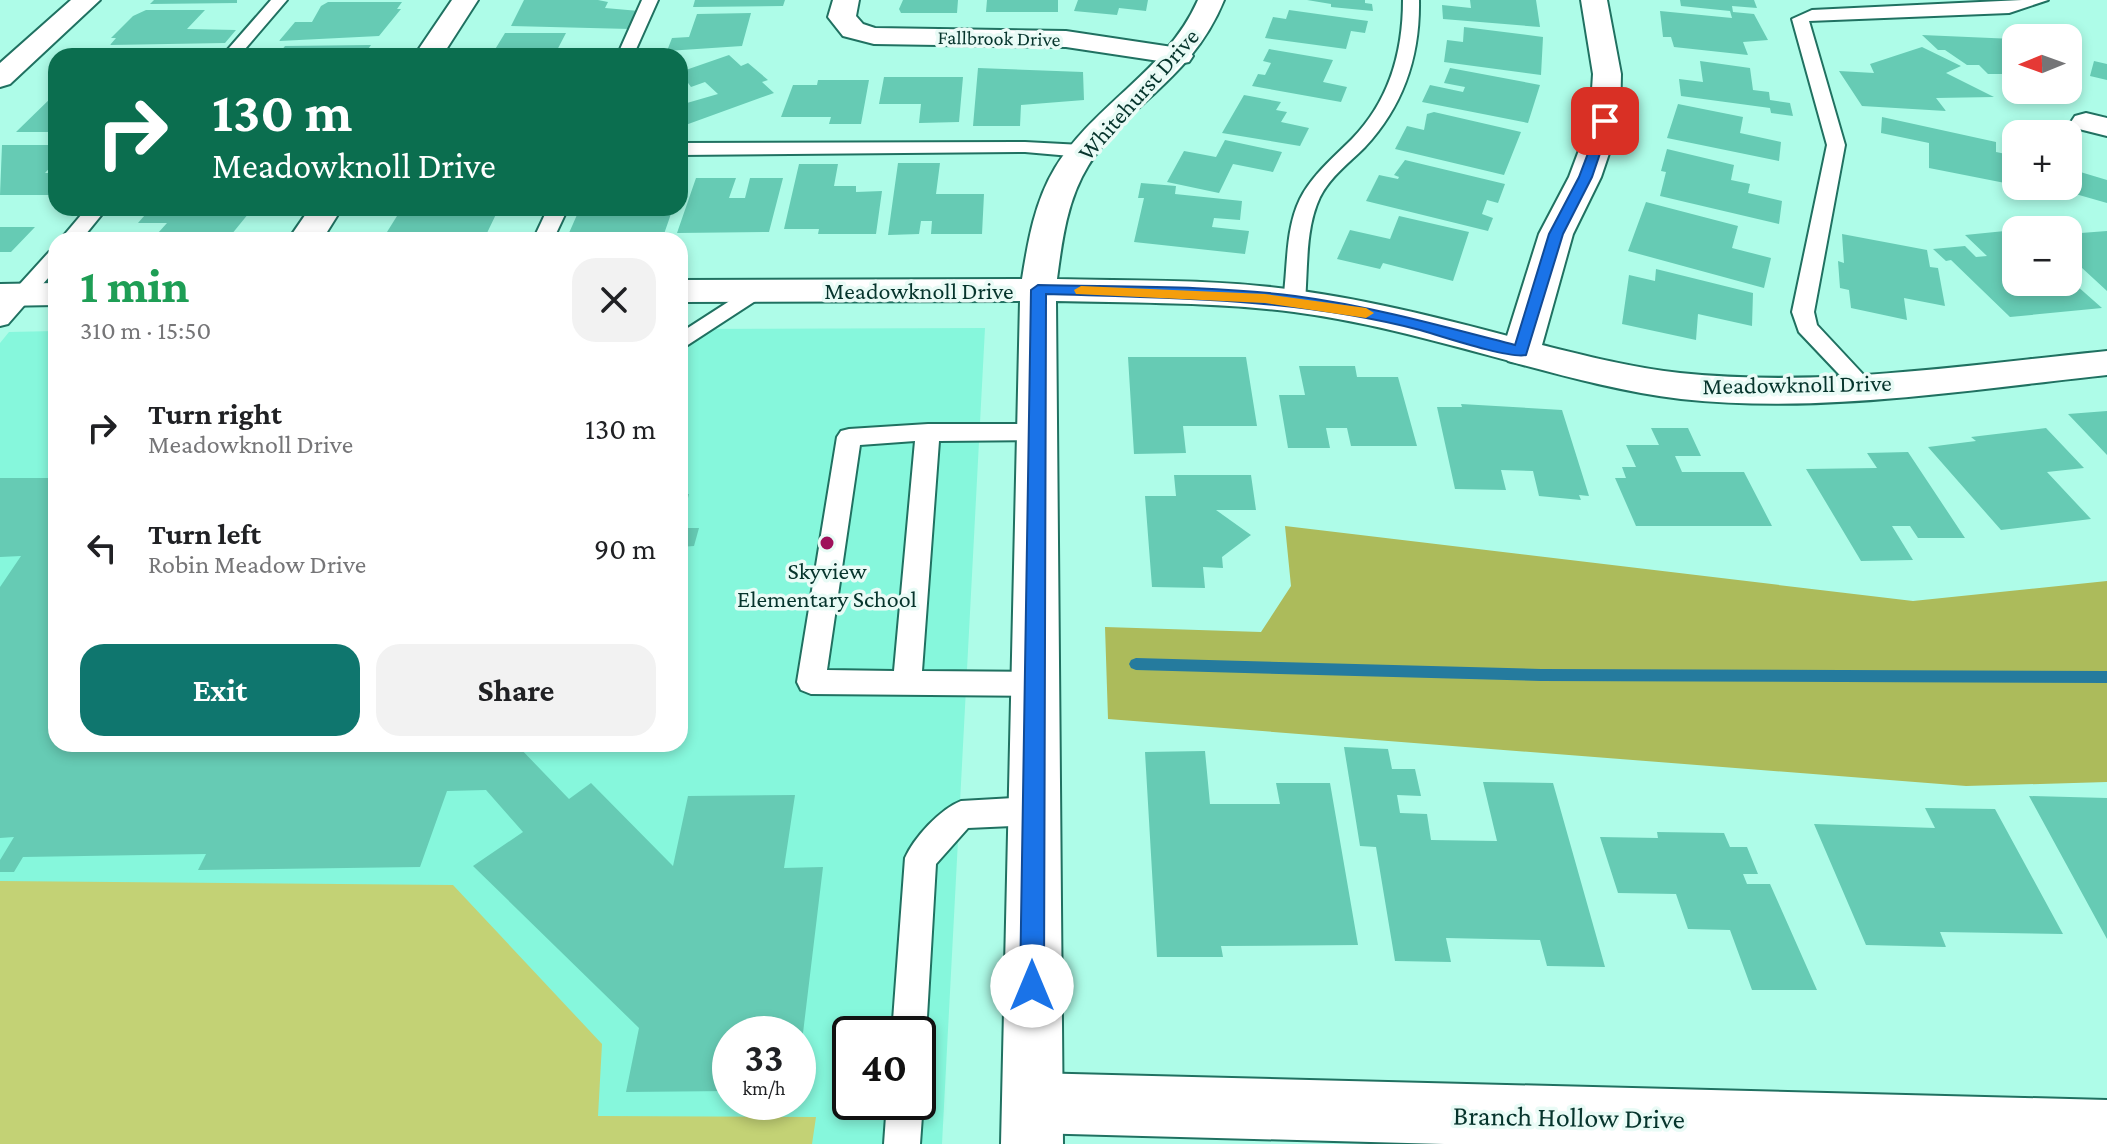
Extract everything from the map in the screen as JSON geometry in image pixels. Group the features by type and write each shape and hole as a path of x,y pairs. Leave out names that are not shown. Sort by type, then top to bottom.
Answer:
{"street":[{"path":"0,78 87,0"},
{"path":"433,48 465,0"},
{"name":"Fallbrook Drive","path":"846,0 842,17 853,30 874,36 1066,39 1179,56"},
{"name":"Whitehurst Drive","path":"1032,1124 1038,290 1048,221 1068,174 1082,151 1179,56 1206,18 1211,0"},
{"path":"1521,352 1556,234 1585,177 1605,121 1607,74 1594,0"},
{"name":"Meadowknoll Drive","path":"688,291 1038,290 1207,294 1294,301 1387,317 1609,374 1682,386 1758,390 1862,385 2107,363"},
{"name":"Branch Hollow Drive","path":"1032,1124 2107,1131"}],"lane":[{"path":"237,48 279,0"},
{"path":"629,48 650,0"},
{"path":"1294,301 1306,208 1327,172 1379,121 1400,79 1413,30 1411,0"},
{"path":"1862,385 1807,327 1803,312 1836,145 1800,19 1812,15 2009,8 2040,0"},
{"path":"688,149 1025,147 1082,151"},
{"path":"77,232 90,216"},
{"path":"20,301 48,266"},
{"path":"688,338 756,291"},
{"path":"1035,684 811,682 849,437 928,432 1037,432"},
{"path":"907,683 928,432"},
{"path":"910,1016 921,858 961,815 1033,811"},
{"path":"902,1144 904,1120"}],"shaded area":[{"name":"Skyview Elementary School","path":"985,328 942,1144 0,1144 0,343 9,332 48,331 48,752 688,752 688,329"},
{"path":"1285,526 1913,601 2107,581 2107,782 1966,786 1108,719 1105,627 1261,632 1291,586"},
{"path":"0,881 453,885 602,1044 598,1116 816,1120 812,1144 0,1144"}],"building":[{"path":"154,0 237,0 237,3 150,4"},
{"path":"524,0 598,0 608,2 605,8 639,11 630,29 511,26"},
{"path":"695,0 785,0 783,6 693,7"},
{"path":"903,0 958,0 957,13 901,13 899,9"},
{"path":"987,0 1058,0 1058,12 986,12"},
{"path":"1078,0 1148,0 1146,11 1119,8 1117,15 1074,11"},
{"path":"1307,0 1365,0 1365,3 1372,4 1373,11 1331,7 1331,4"},
{"path":"1470,0 1536,0 1540,27 1443,19 1442,5 1471,8"},
{"path":"1680,0 1754,0 1757,8 1732,6 1733,12 1754,14 1768,40 1743,42 1748,55 1674,47 1671,37 1663,37 1660,11 1732,18 1730,11 1681,6"},
{"path":"328,2 402,2 397,9 401,9 379,36 279,41 295,22 312,22 321,6"},
{"path":"146,10 205,10 187,29 236,30 225,43 110,45 116,38 111,38 133,16"},
{"path":"1289,10 1368,21 1365,33 1351,31 1346,49 1265,38 1273,17 1286,19"},
{"path":"751,13 742,46 668,48 672,38 689,37 697,14"},
{"path":"1464,27 1543,37 1541,75 1444,62 1447,40 1463,42"},
{"path":"505,33 566,33 558,48 496,48"},
{"path":"1922,35 2002,38 2002,74 1988,74 1979,65 1967,65 1945,50 1938,50"},
{"path":"371,45 369,48 283,48"},
{"path":"1922,47 1961,66 1946,73 1994,97 1936,98 1946,111 1862,106 1839,71 1874,73 1870,64"},
{"path":"1269,49 1333,60 1323,82 1347,87 1341,102 1252,86 1258,74 1265,75 1271,63 1263,61"},
{"path":"729,55 741,66 748,63 768,80 762,82 774,93 688,124 688,103 718,94 705,82 691,87 688,69"},
{"path":"1700,61 1750,68 1753,90 1769,92 1770,100 1790,103 1793,116 1771,113 1770,108 1681,96 1679,79 1703,82"},
{"path":"2094,61 2107,64 2107,80 2090,76"},
{"path":"978,68 1083,72 1084,100 1021,105 1020,126 973,126"},
{"path":"1450,68 1540,85 1528,123 1422,102 1430,85 1463,92 1465,87 1444,83"},
{"path":"884,77 963,77 959,122 919,123 921,104 879,104"},
{"path":"818,80 869,80 861,124 829,124 831,117 781,117 793,85 817,85"},
{"path":"1244,95 1281,102 1276,110 1287,112 1281,122 1309,128 1300,146 1222,133"},
{"path":"48,101 48,132 16,132"},
{"path":"1678,104 1743,117 1740,133 1781,142 1779,161 1667,138"},
{"path":"1434,112 1521,132 1504,175 1395,149 1407,126 1424,130 1427,114"},
{"path":"1882,117 1996,142 1996,152 2002,153 2002,182 1929,168 1929,143 1881,133"},
{"path":"1225,140 1282,152 1273,172 1233,164 1219,193 1167,182 1184,151 1216,157"},
{"path":"2,145 48,145 48,170 45,173 48,173 48,195 0,195"},
{"path":"1667,149 1734,165 1731,180 1750,184 1748,193 1782,201 1779,224 1660,196 1666,172 1661,171"},
{"path":"1405,160 1505,184 1498,203 1487,200 1482,214 1493,218 1488,231 1366,201 1379,175 1398,179 1394,175"},
{"path":"898,163 940,163 936,194 984,194 982,234 931,234 932,221 921,221 919,234 888,235"},
{"path":"799,164 838,164 834,186 856,186 856,192 882,191 876,234 818,234 819,229 784,229"},
{"path":"2082,172 2107,180 2107,203 2082,196"},
{"path":"696,178 736,178 729,198 745,198 750,178 783,178 769,232 677,232 683,216 688,216 688,201"},
{"path":"1141,183 1176,186 1175,194 1242,201 1240,220 1214,218 1212,227 1249,231 1245,254 1134,242 1144,198 1138,198"},
{"path":"1646,202 1738,226 1732,248 1771,258 1764,288 1628,251"},
{"path":"144,216 246,216 234,232 159,232 167,223 138,223"},
{"path":"397,216 495,216 487,232 387,232"},
{"path":"576,216 670,216 665,232 569,232"},
{"path":"1399,216 1469,232 1453,281 1383,263 1380,269 1337,259 1350,230 1390,239"},
{"path":"0,227 35,227 11,252 0,252"},
{"path":"2002,231 2002,296 2082,296 2082,290 2102,308 2010,317 1951,260 1946,261 1933,249 1965,246 1976,257 1987,256 1965,235"},
{"path":"2107,231 2107,291 2082,268 2082,233"},
{"path":"1842,234 1927,250 1930,267 1938,268 1945,306 1904,298 1907,320 1851,308 1849,290 1840,288 1838,261 1844,263"},
{"path":"1656,269 1753,293 1752,326 1698,314 1696,340 1622,324 1629,275 1655,281"},
{"path":"1128,357 1246,357 1257,426 1183,426 1186,453 1134,454"},
{"path":"1299,366 1355,366 1357,377 1398,377 1417,446 1351,446 1347,428 1326,428 1330,448 1288,448 1279,395 1305,395"},
{"path":"1461,404 1562,410 1589,496 1579,495 1581,500 1539,496 1533,471 1501,470 1506,490 1455,489 1437,407 1462,407"},
{"path":"2107,411 2107,455 2068,414"},
{"path":"1651,428 1688,428 1701,456 1675,456 1682,472 1744,472 1772,526 1636,526 1615,478 1626,478 1622,467 1636,467 1626,445 1659,445"},
{"path":"2046,428 2084,468 2047,472 2091,519 2001,530 1928,447 1976,441 1971,437"},
{"path":"1908,452 1965,538 1918,538 1910,526 1892,526 1913,560 1861,561 1806,469 1877,468 1867,453"},
{"path":"1174,475 1251,475 1256,510 1216,510 1251,535 1222,557 1223,568 1203,567 1205,588 1152,587 1145,496 1176,496"},
{"path":"0,478 48,478 48,752 524,752 569,799 591,783 673,866 688,796 795,795 784,868 823,867 805,1016 712,1016 712,1091 626,1092 639,1028 473,866 523,832 486,790 447,791 420,867 198,870 206,854 23,857 14,872 0,872 0,860 14,837 0,838 0,587 21,556 0,557"},
{"path":"688,528 699,528 694,546 688,546"},
{"path":"1344,747 1388,749 1392,769 1415,769 1421,796 1397,795 1400,813 1427,814 1431,840 1497,841 1483,782 1553,783 1605,967 1547,966 1540,940 1446,938 1451,962 1395,961 1376,847 1360,846"},
{"path":"1205,751 1210,804 1280,804 1276,783 1330,783 1358,945 1221,946 1223,957 1157,957 1145,752"},
{"path":"2029,796 2107,798 2107,939"},
{"path":"1925,808 1995,809 2063,934 1940,932 1946,947 1866,945 1814,824 1935,828"},
{"path":"1657,832 1724,833 1730,847 1747,847 1758,874 1743,874 1747,884 1770,884 1817,990 1752,990 1730,930 1688,929 1676,894 1618,893 1600,837 1658,838"}],"waterway":[{"path":"1136,664 1541,675 2107,677"}],"slow traffic":[{"path":"1081,290 1265,298 1366,313"}],"place":[{"name":"Skyview Elementary School","path":"827,543"}],"route":[{"path":"1032,986 1038,290 1207,294 1294,301 1387,317 1521,352 1556,234 1585,177 1605,121"}]}
